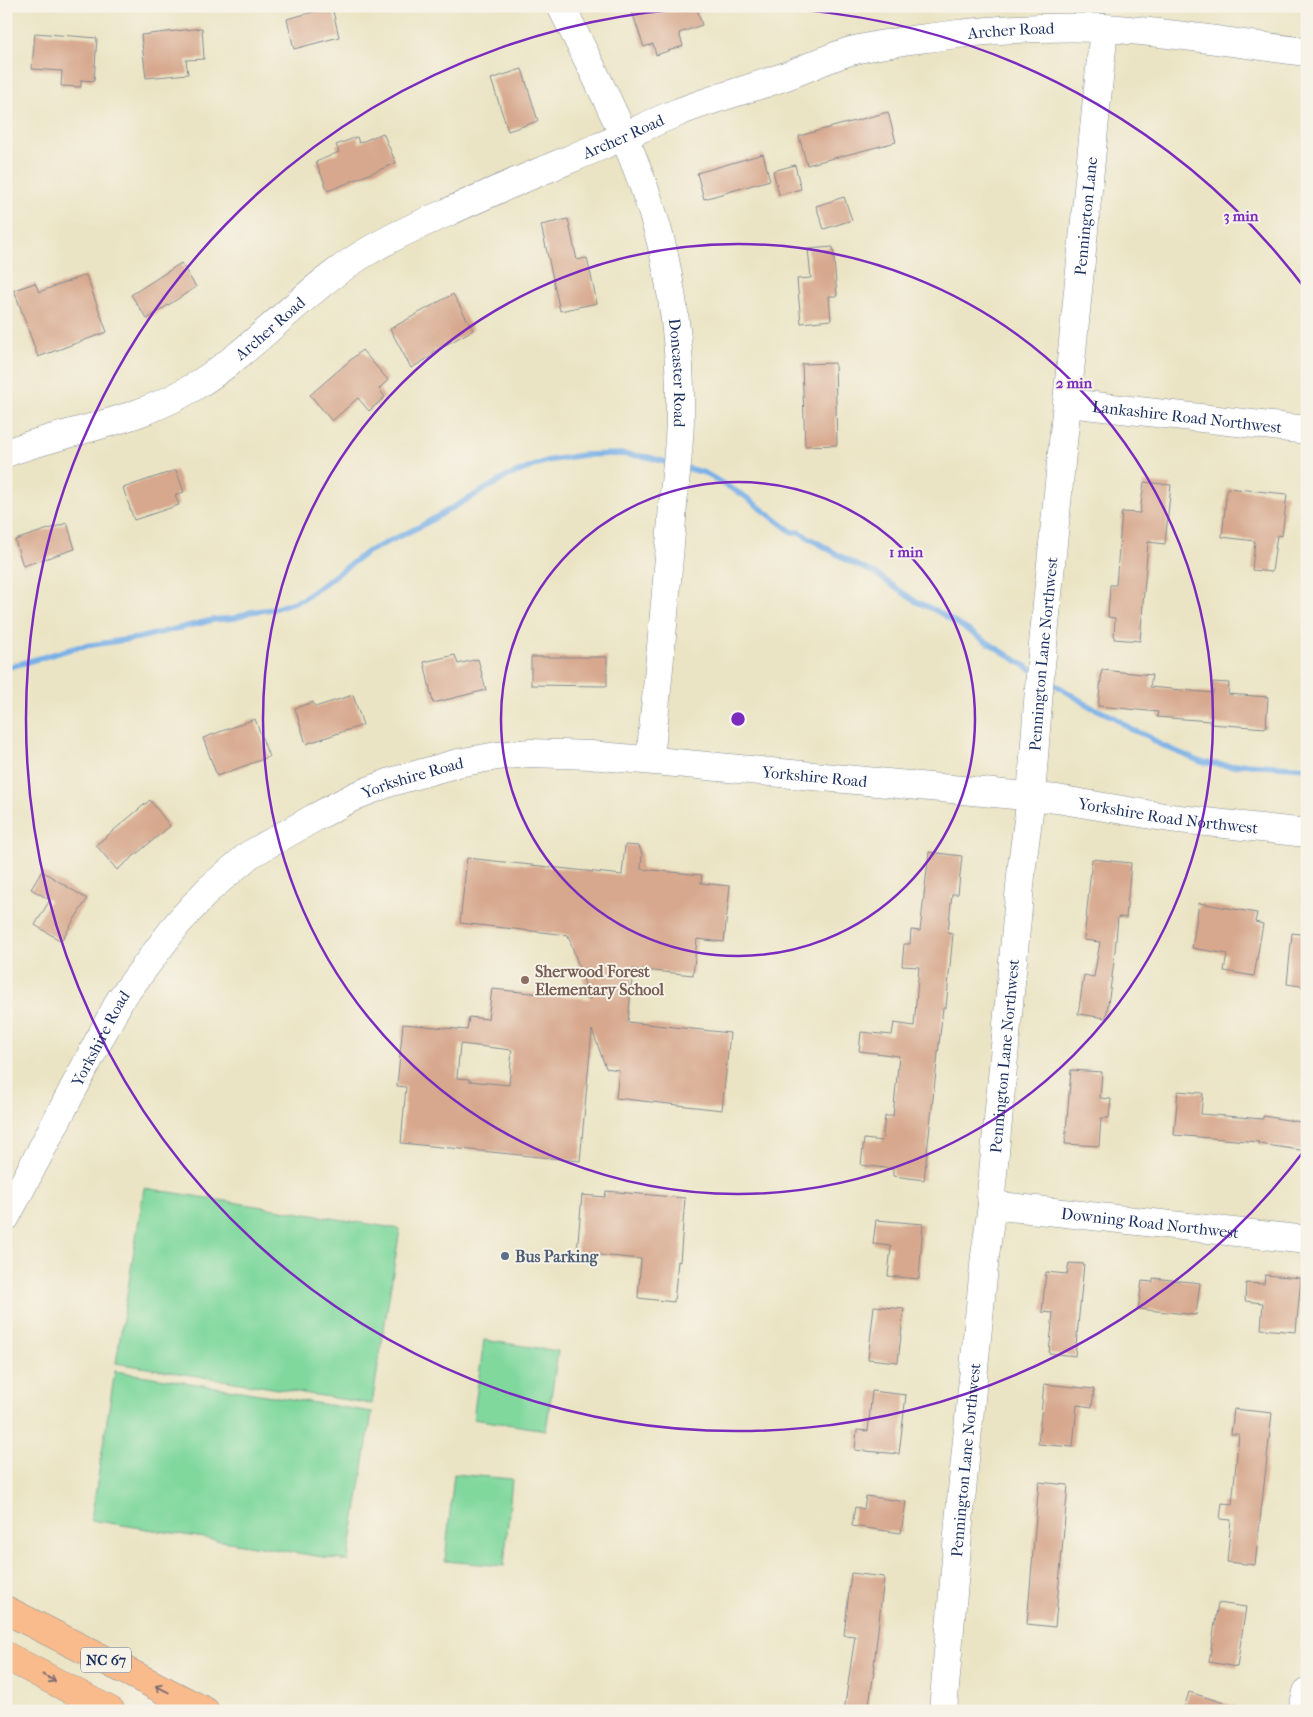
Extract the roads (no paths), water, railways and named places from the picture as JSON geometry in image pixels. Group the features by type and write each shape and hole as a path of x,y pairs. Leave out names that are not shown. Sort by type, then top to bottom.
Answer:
{"main road":[{"name":"NC 67","path":"6,1610 205,1711"},
{"name":"NC 67","path":"6,1656 111,1711"}],"street":[{"name":"Doncaster Road","path":"561,6 625,137 650,205 664,253 674,307 680,364 679,435 650,760"},
{"name":"Archer Road","path":"6,452 28,444 129,417 164,404 191,389 221,369 264,335 303,298 335,273 400,233 489,193 625,137 678,112 788,76 850,51 908,40 978,32 1044,28 1104,28 1307,52"},
{"name":"Pennington Lane","path":"1068,403 1072,337 1104,28"},
{"name":"Lankashire Road Northwest","path":"1068,403 1307,430"},
{"name":"Pennington Lane Northwest","path":"944,1711 960,1511 985,1256 992,1206 991,1195 1004,1038 1031,797 1040,675 1068,403"},
{"name":"Yorkshire Road","path":"6,1218 120,1000 178,922 208,890 249,855 314,818 373,788 458,763 497,756 530,754 591,755 650,760 1031,797"},
{"name":"Yorkshire Road Northwest","path":"1031,797 1058,799 1170,818 1307,833"},
{"name":"Downing Road Northwest","path":"992,1206 1307,1240"},
{"path":"1302,1711 1307,1692"}],"waterway":[{"path":"6,668 78,647 138,638 213,620 235,618 250,612 273,609 303,599 367,552 421,526 508,476 546,461 583,455 620,454 648,457 669,463"},
{"path":"683,467 705,473 746,497 792,532 799,532 854,564 876,574 915,601 937,611 1032,670"},
{"path":"1048,680 1091,707 1114,717 1132,730 1201,762 1230,766 1245,764 1307,768"}],"place":[{"name":"Sherwood Forest Elementary School","path":"525,980"},
{"name":"Bus Parking","path":"505,1256"}]}
